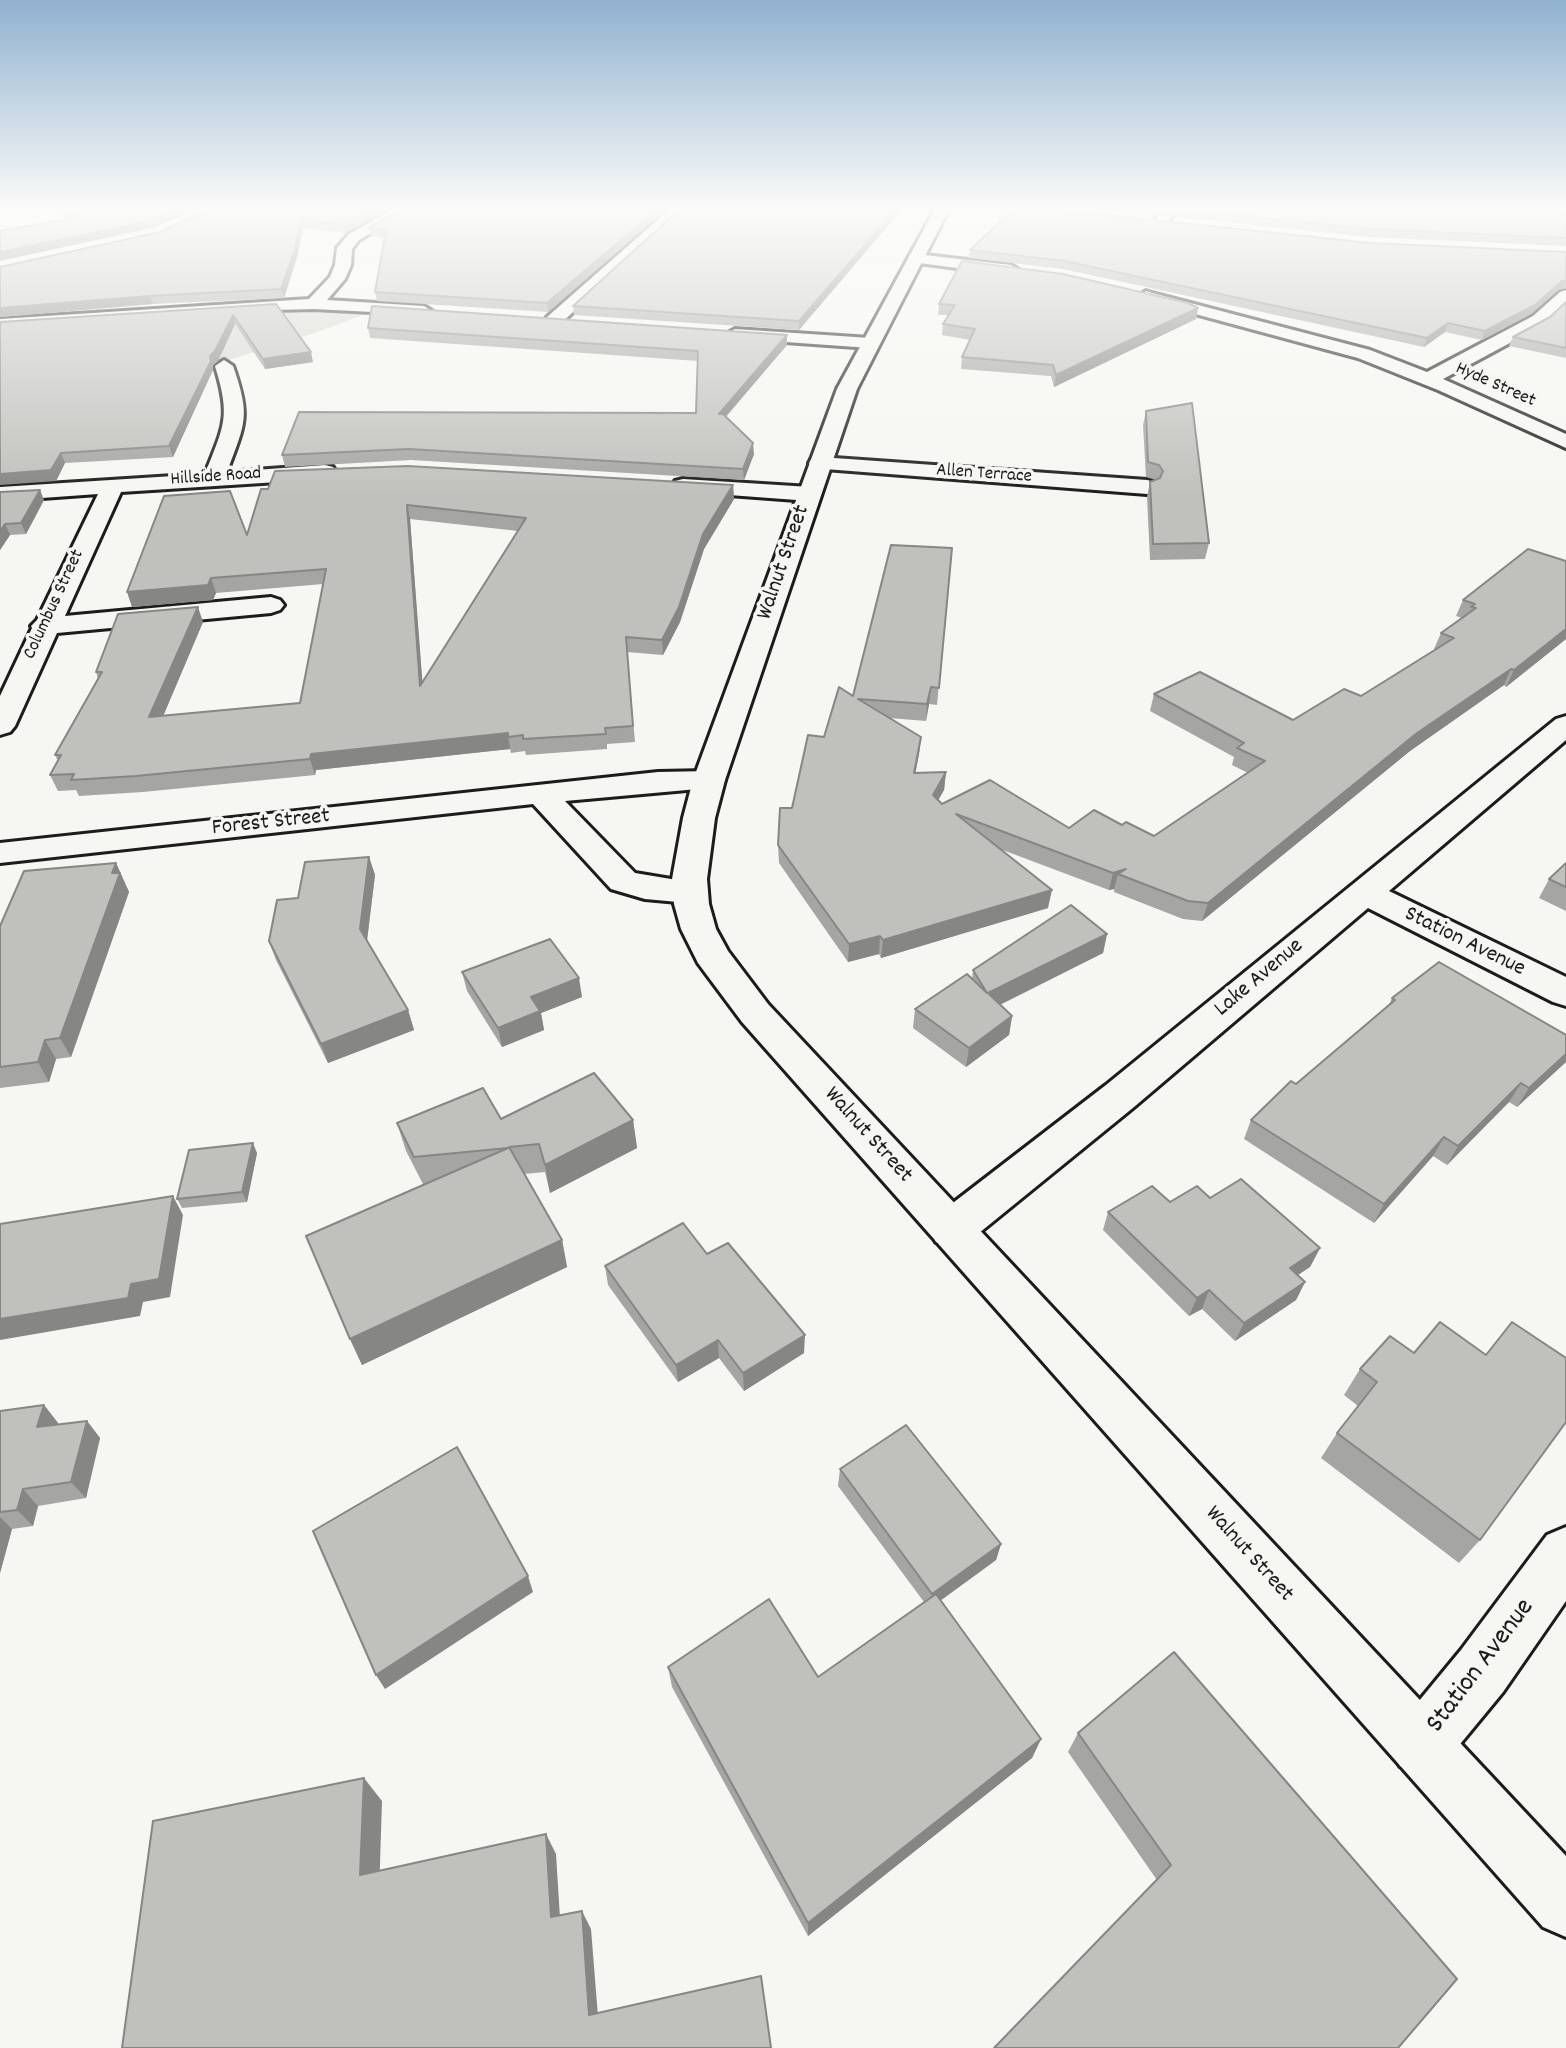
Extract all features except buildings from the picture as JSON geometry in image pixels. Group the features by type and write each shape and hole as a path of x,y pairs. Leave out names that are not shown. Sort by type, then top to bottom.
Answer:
{"street":[{"path":"0,324 153,312 302,305"},
{"path":"322,305 444,313"},
{"path":"564,305 546,320 581,323"},
{"name":"Walnut Street","path":"891,305 847,388 709,780 691,842 687,877 701,934 731,984 1566,1904"},
{"name":"Hyde Street","path":"1178,305 1364,354 1428,379 1566,442"},
{"path":"1428,379 1539,320 1556,305"},
{"path":"10,342 68,320"},
{"path":"719,332 870,343"},
{"path":"214,478 234,424 236,400 224,366"},
{"name":"Allen Terrace","path":"820,463 1147,487"},
{"name":"Hillside Road","path":"0,494 347,471"},
{"path":"655,484 810,494"},
{"name":"Columbus Street","path":"0,726 44,626 113,485"},
{"path":"44,626 271,605"},
{"name":"Lake Avenue","path":"952,1229 1120,1096 1566,725"},
{"name":"Forest Street","path":"0,853 668,780 709,780"},
{"path":"541,794 623,881 645,888 689,892"},
{"name":"Station Avenue","path":"1363,892 1566,993"},
{"name":"Station Avenue","path":"1421,1745 1482,1671 1566,1554"}],"shaded area":[{"path":"313,309 368,313 315,333 197,370 0,383 266,311"}]}
